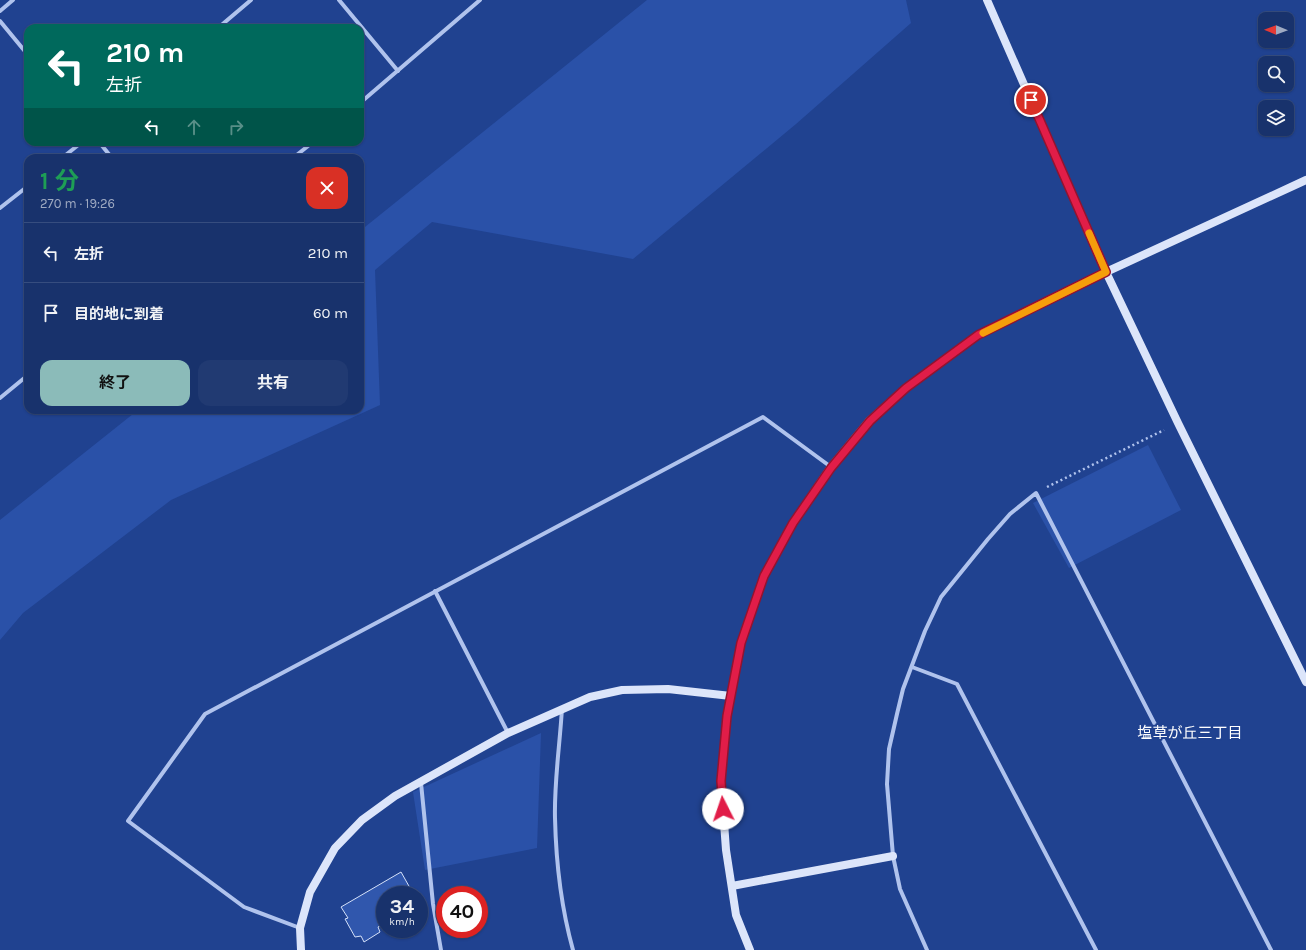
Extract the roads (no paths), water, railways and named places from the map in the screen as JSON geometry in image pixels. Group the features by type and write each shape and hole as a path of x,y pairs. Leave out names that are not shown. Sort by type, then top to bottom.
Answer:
{"street":[{"path":"0,11 13,0"},
{"path":"223,24 252,0"},
{"path":"339,0 359,24"},
{"path":"364,99 480,0"},
{"path":"987,0 1106,272 1178,423 1306,682"},
{"path":"0,21 24,50"},
{"path":"364,30 398,71"},
{"path":"67,154 77,146"},
{"path":"102,146 109,154"},
{"path":"299,154 308,146"},
{"path":"750,950 736,914 726,850 721,781 727,716 741,643 764,576 793,523 831,468 870,421 906,388 978,335 1106,272 1306,180"},
{"path":"0,208 24,189"},
{"path":"0,398 24,378"},
{"path":"300,928 244,906 128,821 205,714 763,417 831,468"},
{"path":"927,950 900,889 893,856 888,791 889,749 903,689 925,631 941,597 1010,514 1036,493 1271,950"},
{"path":"435,591 508,733"},
{"path":"912,667 957,684 1096,950"},
{"path":"301,950 300,928 310,892 335,848 362,820 395,796 421,783 508,733 590,697 622,690 668,689 731,696"},
{"path":"562,708 555,816 558,878 566,926 573,950"},
{"path":"421,783 434,904 441,950"},
{"path":"732,886 893,856"}],"district":[{"name":"塩草が丘三丁目","path":"1190,733"}]}
